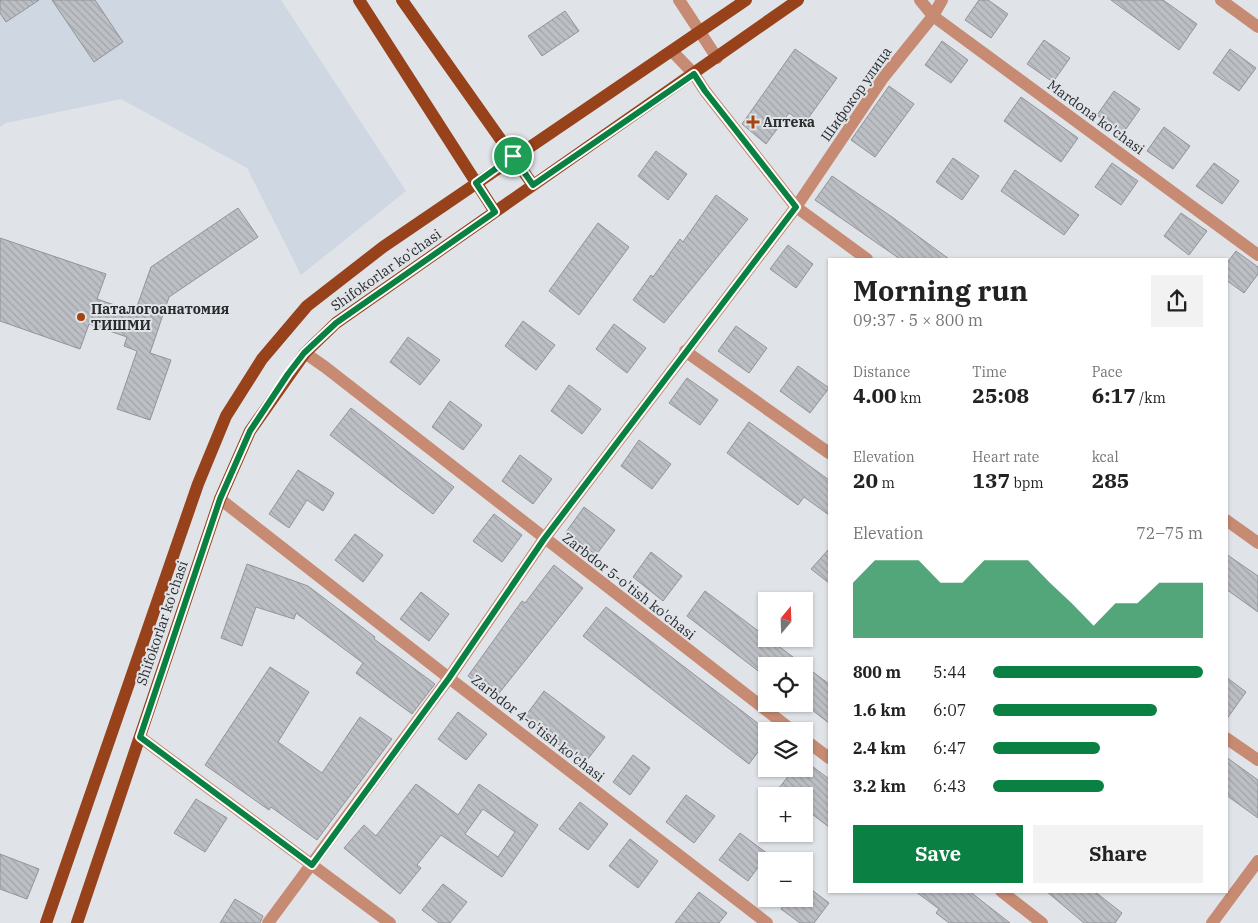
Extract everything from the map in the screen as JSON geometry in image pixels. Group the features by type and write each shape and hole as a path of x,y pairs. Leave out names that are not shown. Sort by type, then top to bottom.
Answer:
{"main road":[{"path":"359,0 495,212"},
{"path":"402,0 533,185"},
{"name":"Shifokorlar ko'chasi","path":"46,923 198,484 226,416 262,359 307,306 383,247 513,156 746,0"},
{"name":"Shifokorlar ko'chasi","path":"77,923 220,499 250,431 304,353 336,323 798,0"}],"street":[{"path":"679,0 717,58"},
{"name":"Mardona ko'chasi","path":"920,0 933,16 1258,255"},
{"name":"Шифокор улица","path":"268,923 449,678 544,539 796,207 883,78 933,16 942,0"},
{"path":"1221,0 1258,27"},
{"path":"672,51 694,74 705,91 796,207 866,258"},
{"path":"685,351 828,452"},
{"name":"Zarbdor 5-o'tish ko'chasi","path":"304,353 326,367 544,539 782,722"},
{"name":"Zarbdor 4-o'tish ko'chasi","path":"220,499 767,923"},
{"path":"1228,521 1258,543"},
{"path":"140,737 390,923"},
{"path":"1228,739 1258,760"},
{"path":"813,746 828,757"},
{"path":"1212,923 1258,861"},
{"path":"1004,893 1042,923"}],"shaded area":[{"path":"0,0 281,0 406,191 301,275 247,168 121,99 6,123 0,127"}],"building":[{"path":"0,0 39,0 6,22 0,13"},
{"path":"52,0 95,0 123,42 94,62"},
{"path":"979,0 988,0 1008,14 991,38 965,20"},
{"path":"1111,0 1163,0 1197,24 1179,50"},
{"path":"565,11 579,31 542,56 528,36"},
{"path":"1044,40 1070,58 1053,82 1027,64"},
{"path":"942,41 968,60 951,83 925,65"},
{"path":"795,49 837,78 804,124 789,113 766,144 742,124"},
{"path":"1230,49 1256,68 1239,91 1213,73"},
{"path":"889,86 914,104 875,157 851,140"},
{"path":"1114,91 1140,109 1123,133 1097,115"},
{"path":"1021,97 1078,138 1061,162 1004,121"},
{"path":"1164,127 1190,146 1173,169 1147,151"},
{"path":"656,151 687,174 668,200 638,176"},
{"path":"953,158 979,176 962,200 936,182"},
{"path":"1112,163 1138,181 1121,205 1095,187"},
{"path":"1214,163 1239,181 1222,204 1196,186"},
{"path":"1015,170 1079,215 1064,235 1001,191"},
{"path":"832,176 948,258 899,258 815,200"},
{"path":"716,195 748,219 664,323 633,300 651,275 653,277 680,239 683,242"},
{"name":"Паталогоанатомия ТИШМИ","path":"238,208 258,237 169,297 150,353 171,360 150,420 117,409 137,351 124,346 127,337 89,324 80,349 0,321 0,238 106,274 97,299 135,312 151,267"},
{"path":"1181,213 1207,231 1189,255 1164,236"},
{"path":"598,223 629,247 579,315 549,291"},
{"path":"788,245 813,264 796,288 770,269"},
{"path":"1236,251 1258,267 1258,274 1244,293 1228,281 1228,261"},
{"path":"523,321 555,345 536,370 505,346"},
{"path":"614,324 646,348 627,373 596,349"},
{"path":"736,326 767,348 749,373 718,351"},
{"path":"408,337 440,360 420,385 390,362"},
{"path":"798,366 828,387 810,413 780,391"},
{"path":"687,378 718,400 700,425 669,403"},
{"path":"569,385 601,409 582,434 551,411"},
{"path":"450,401 482,425 463,450 432,427"},
{"path":"351,408 454,487 433,514 330,435"},
{"path":"749,422 828,479 828,514 804,497 798,505 727,453"},
{"path":"639,440 671,464 652,489 621,466"},
{"path":"520,455 552,479 533,504 502,481"},
{"path":"298,470 334,493 323,511 307,500 289,528 269,514"},
{"path":"584,507 615,530 596,555 566,532"},
{"path":"494,514 522,535 502,562 473,541"},
{"path":"355,534 383,555 363,582 335,560"},
{"path":"828,550 828,582 811,569"},
{"path":"651,552 682,576 663,601 633,577"},
{"path":"1228,555 1258,576 1258,612 1228,590"},
{"path":"247,564 308,586 375,637 374,639 435,684 412,714 356,673 363,663 296,613 294,619 256,607 242,646 221,638"},
{"path":"554,565 583,588 496,697 468,676 522,601 525,603"},
{"path":"705,591 758,631 758,648 781,648 793,657 758,657 758,671 687,616"},
{"path":"421,592 449,614 429,641 400,619"},
{"path":"606,607 758,723 758,752 749,764 583,636"},
{"path":"270,667 309,692 278,742 322,773 360,717 392,739 317,840 271,807 269,810 205,765"},
{"path":"813,672 828,683 828,722 813,711"},
{"path":"1228,678 1246,692 1228,717"},
{"path":"544,691 605,737 584,764 524,718"},
{"path":"458,712 487,734 466,760 438,739"},
{"path":"633,755 650,768 630,795 613,782"},
{"path":"1228,758 1258,780 1258,818 1228,796"},
{"path":"813,767 828,778 828,826 813,815 813,787 780,787 788,777 813,777"},
{"path":"416,784 458,815 479,784 538,825 502,877 441,835 417,865 421,868 400,894 344,848 364,825 376,836","holes":["483,809 515,832 498,857 465,834"]},
{"path":"686,795 715,816 694,843 666,822"},
{"path":"196,799 227,818 205,852 174,833"},
{"path":"580,802 608,824 588,850 559,829"},
{"path":"740,833 765,852 758,852 758,868 748,881 719,860"},
{"path":"630,839 658,861 638,888 609,866"},
{"path":"0,854 39,869 27,899 0,889"},
{"path":"443,884 467,902 450,923 439,923 422,910"},
{"path":"813,891 829,903 814,923 800,923 781,909 782,907 813,907"},
{"path":"699,892 727,913 719,923 675,923"},
{"path":"918,893 972,893 1010,923 949,923 936,913 939,909"},
{"path":"1048,893 1097,893 1122,913 1115,923 1084,923"},
{"path":"235,899 263,916 260,923 220,923"}],"place":[{"name":"Аптека","path":"753,122"},
{"name":"Паталогоанатомия ТИШМИ","path":"81,317"}],"route":[{"path":"694,74 705,91 796,207 544,539 449,678 312,865 140,737 220,499 250,431 304,353 336,323 495,212 476,183 513,156 533,185 694,74"}]}
